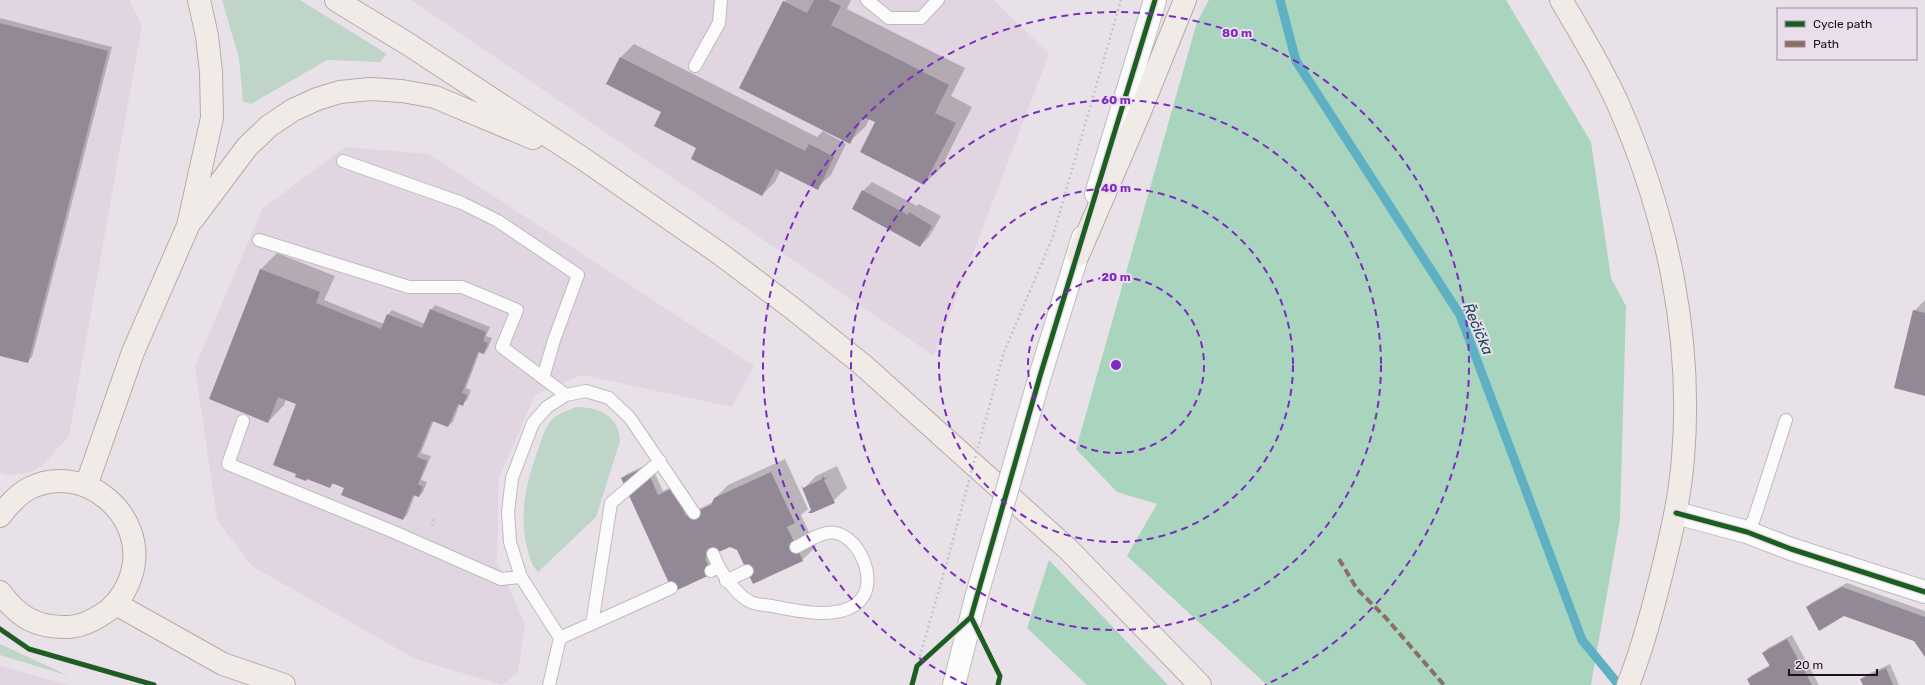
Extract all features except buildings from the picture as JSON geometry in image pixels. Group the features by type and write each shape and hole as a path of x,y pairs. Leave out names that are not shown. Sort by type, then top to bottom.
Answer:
{"main road":[{"path":"86,486 133,352 188,226 212,118 211,72 207,36 199,0"},
{"path":"336,0 408,44 582,158 719,253 792,308 863,365 1069,550 1200,685"},
{"path":"954,685 976,598 1040,376 1078,255 1154,0"},
{"path":"1078,255 1139,114 1184,0"},
{"path":"1561,0 1598,65 1617,104 1650,187 1666,243 1681,326 1686,408 1683,459 1676,513 1650,621 1628,685"},
{"path":"188,226 246,147 270,126 293,110 317,99 340,92 370,89 435,97 582,158"},
{"path":"0,516 11,502 29,489 51,482 73,482 95,490 113,502 126,520 134,541 134,563 132,571 128,585 116,604 98,618 76,627 53,627 30,620 11,607 0,592"},
{"path":"1676,513 1747,532 1791,549 1925,592"},
{"path":"116,604 223,664 284,685"}],"lane":[{"path":"696,66 719,23 721,0"},
{"path":"868,0 889,18 921,18 938,0"},
{"path":"343,161 462,203 498,221 578,275 554,340 543,378"},
{"path":"259,240 408,286 462,287 517,310 502,347 566,395"},
{"path":"549,685 560,638 522,577 510,542 508,512 512,478 533,423 547,407 566,395 586,391 609,398 630,418 694,513"},
{"path":"1747,532 1754,519 1786,420"},
{"path":"244,421 228,464 394,532 501,579 522,577"},
{"path":"592,624 611,503 660,461"},
{"path":"713,554 715,569 726,581 751,602 796,611 826,613 850,608 863,598 868,580 864,558 849,540 836,533 823,534 796,547"},
{"path":"726,581 747,571"},
{"path":"560,638 672,588"}],"path":[{"path":"915,673 1004,352 1052,239 1121,0"},
{"path":"917,666 928,657"}],"shaded area":[{"path":"0,0 129,0 142,25 69,436 42,466 27,473 8,475 0,473"},
{"path":"411,0 994,0 1049,54 934,356"},
{"path":"345,147 429,154 754,366 732,407 582,375 535,395 499,478 497,561 525,624 518,672 502,685 415,659 252,566 217,520 195,367 262,209"},
{"path":"0,666 69,685 0,685"}],"green space":[{"path":"222,0 300,0 387,54 380,62 327,60 251,104 243,101 239,58"},
{"path":"1209,0 1506,0 1591,142 1611,278 1626,306 1620,520 1591,685 1267,685 1127,556 1157,504 1117,492 1076,449 1197,22"},
{"path":"576,407 584,407 600,411 612,419 619,432 620,441 596,517 538,572 531,561 525,535 524,510 527,486 548,425 552,419 558,415"},
{"path":"1049,560 1168,685 1087,685 1027,628"},
{"path":"0,644 69,676 0,655"}],"waterway":[{"name":"Řečička","path":"1280,0 1296,61 1460,315 1582,640 1619,685"}],"marked path":[{"path":"1339,559 1357,589 1386,618 1444,685"}],"cycle path":[{"path":"912,685 917,666 971,617 1040,376 1155,0"},
{"path":"1676,513 1747,532 1791,549 1925,592"},
{"path":"971,617 1000,676 998,685"},
{"path":"0,629 29,649 154,685"}]}
